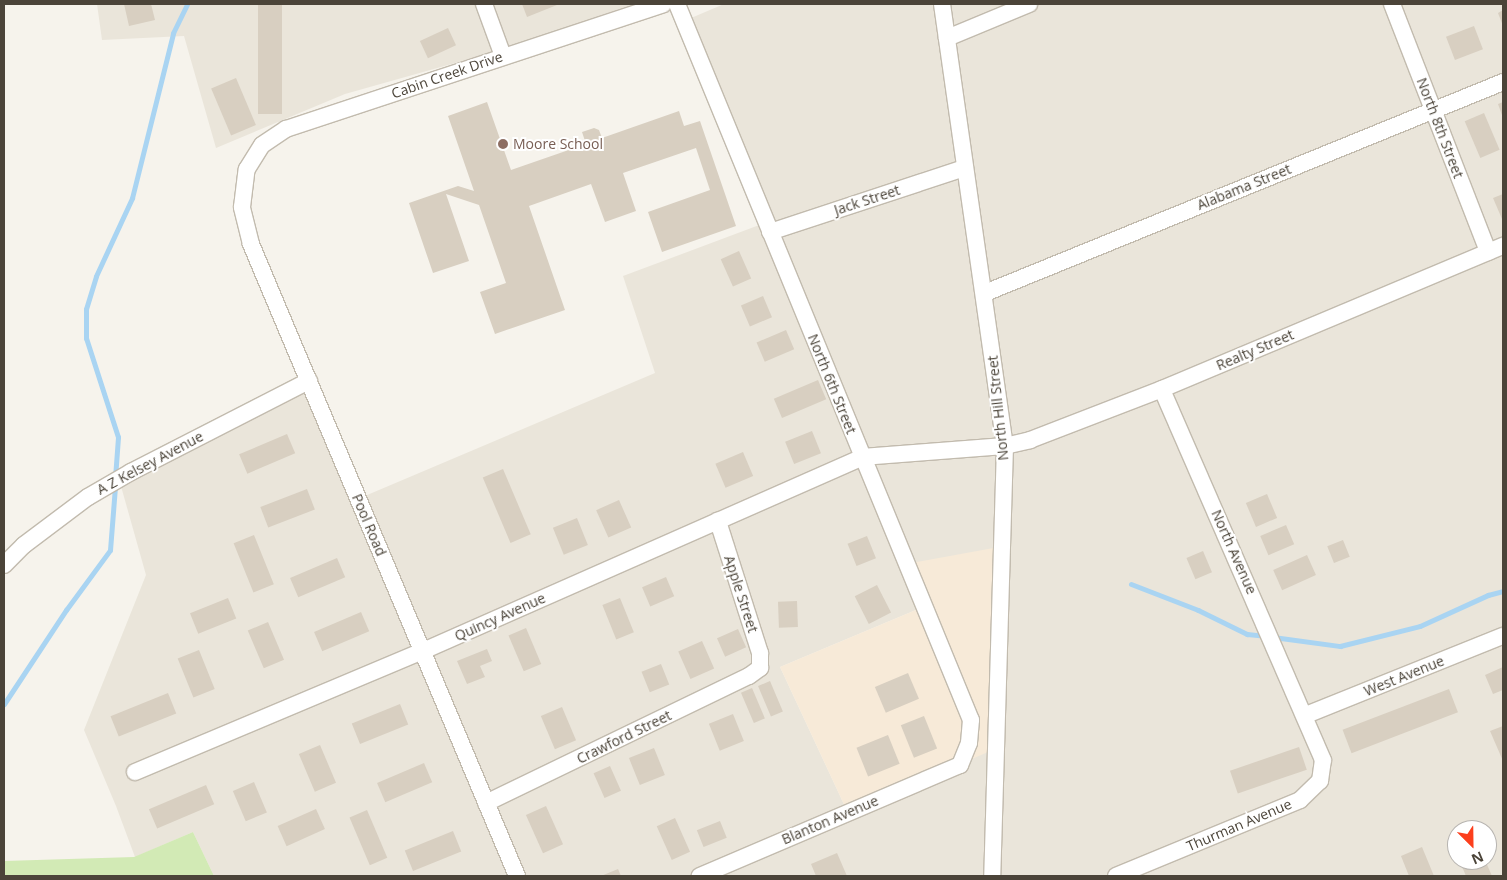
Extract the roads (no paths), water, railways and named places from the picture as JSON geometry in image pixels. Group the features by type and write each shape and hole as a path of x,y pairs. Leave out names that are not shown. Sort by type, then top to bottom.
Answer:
{"street":[{"path":"484,4 503,56"},
{"name":"Cabin Creek Drive","path":"247,169 262,145 286,129 663,4"},
{"name":"North 6th Street","path":"677,4 971,720 969,743 960,765"},
{"name":"North Hill Street","path":"942,4 985,293 1005,446 992,876"},
{"path":"947,38 1029,4"},
{"name":"North 8th Street","path":"1392,4 1434,110 1496,249"},
{"name":"Alabama Street","path":"985,293 1503,82"},
{"name":"Jack Street","path":"770,232 965,168"},
{"name":"Pool Road","path":"247,169 242,207 251,244 517,876"},
{"name":"Realty Street","path":"862,457 1005,446 1030,440 1162,389 1496,249"},
{"name":"A Z Kelsey Avenue","path":"4,565 24,545 88,497 131,472 309,381"},
{"name":"North Avenue","path":"1162,389 1306,715"},
{"name":"Quincy Avenue","path":"135,772 423,651 862,457"},
{"name":"Apple Street","path":"718,521 760,653 760,668"},
{"name":"West Avenue","path":"1306,715 1503,636"},
{"name":"Crawford Street","path":"486,803 749,676 760,668"},
{"name":"Thurman Avenue","path":"1116,876 1300,800 1320,781 1323,760 1306,715"},
{"name":"Blanton Avenue","path":"700,876 960,765"}],"waterway":[{"path":"115,478 118,437 86,338 86,309 96,276 132,198 173,33 187,4"},
{"path":"4,704 66,610 110,550 115,486"},
{"path":"1131,584 1198,610 1247,634 1265,636"},
{"path":"1273,637 1340,646 1420,626 1488,595 1503,591"}],"place":[{"name":"Moore School","path":"503,144"}]}
